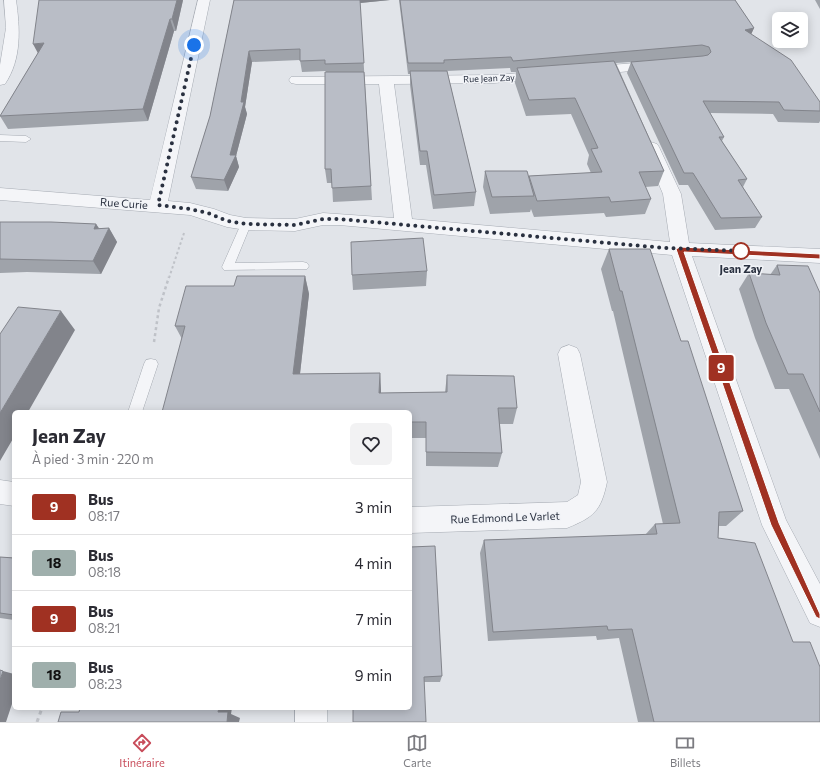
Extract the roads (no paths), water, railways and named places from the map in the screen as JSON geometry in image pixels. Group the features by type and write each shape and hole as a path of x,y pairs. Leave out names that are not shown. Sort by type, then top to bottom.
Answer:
{"street":[{"path":"0,81 9,61 13,28 10,0"},
{"path":"158,205 204,0"},
{"name":"Rue Jean Zay","path":"296,80 494,79 566,73 619,76 675,64"},
{"path":"386,80 404,225"},
{"path":"644,132 672,194 679,232 680,249 775,525 820,614"},
{"name":"Rue Curie","path":"0,194 158,205 190,209 208,213 227,221 246,224 295,225 323,219 339,219 680,249 820,256"},
{"name":"Rue Edmond Le Varlet","path":"412,520 567,515 584,509 592,496 594,482 569,354"},
{"path":"0,492 12,494"},
{"path":"311,722 312,710"}],"lane":[{"path":"0,138 26,140"},
{"path":"246,224 228,267 302,266"},
{"path":"136,410 151,364"}],"place":[{"name":"Jean Zay","path":"741,251"}]}
